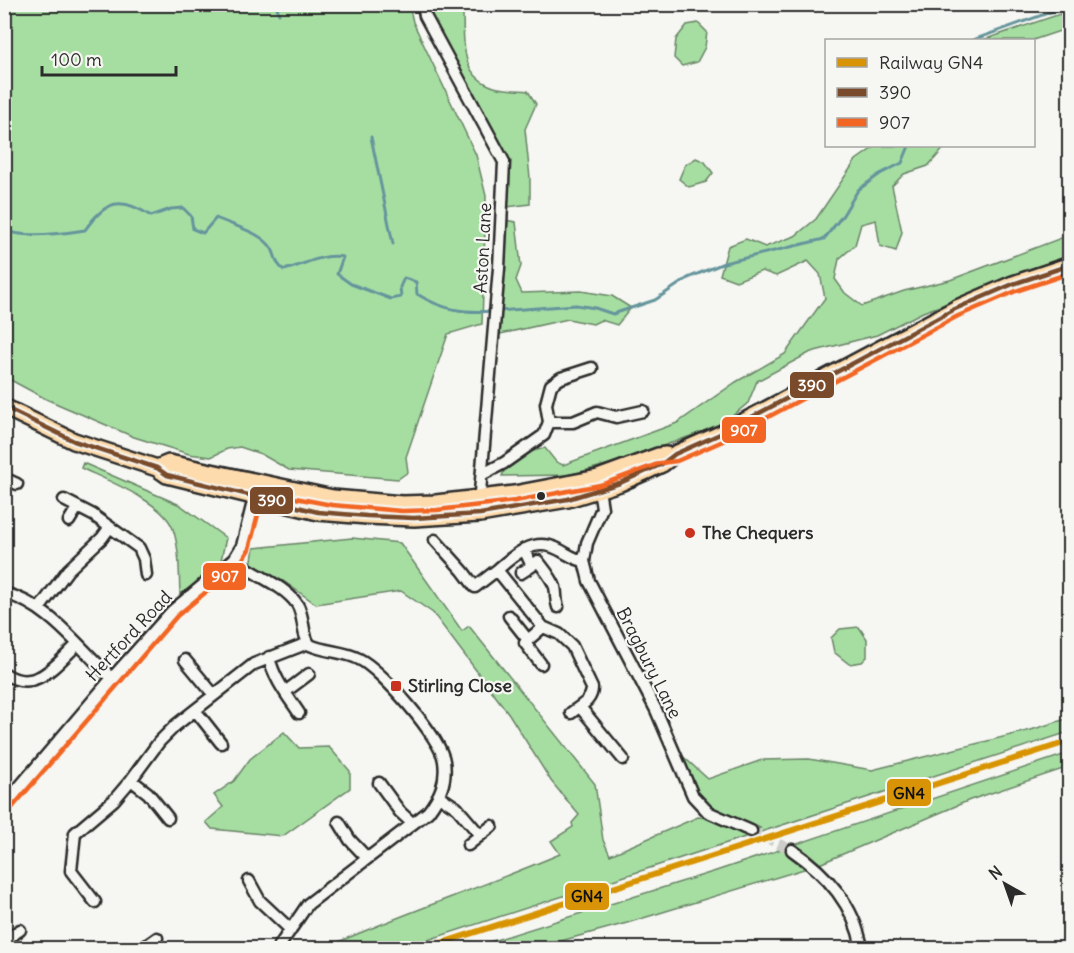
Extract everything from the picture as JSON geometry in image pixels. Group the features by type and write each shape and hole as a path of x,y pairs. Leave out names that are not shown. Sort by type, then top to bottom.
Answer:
{"highway":[{"path":"157,468 169,463 220,475 318,512 367,516 414,518 479,506 568,499 598,484 620,483 662,464 675,454 720,434 955,309 1070,265"},
{"path":"4,407 74,441 157,468 167,475 208,486 256,490"}],"street":[{"name":"Aston Lane","path":"423,4 425,16 504,162 499,268 479,506"},
{"path":"483,474 504,463 544,435 549,422 546,404 551,385 561,378 592,368"},
{"path":"549,422 573,422 597,412 615,422 643,411"},
{"path":"4,478 17,484"},
{"path":"435,540 475,587 524,549 548,546 584,561 587,543 602,508 598,484"},
{"name":"Hertford Road","path":"4,805 172,611 234,559 242,546 256,490"},
{"path":"63,500 143,545 146,574"},
{"path":"69,521 77,508"},
{"path":"39,609 68,570 102,538 110,527"},
{"path":"524,549 539,561 554,584 558,607"},
{"path":"234,559 281,590 296,603 303,618 308,643"},
{"path":"521,573 539,561"},
{"name":"Bragbury Lane","path":"584,561 589,581 656,711 693,796 708,812 751,831"},
{"path":"497,570 543,627 559,634 568,642 590,683 592,694 575,710 623,759"},
{"path":"4,593 26,600 54,620 112,678"},
{"path":"509,616 528,640"},
{"path":"541,664 525,643 543,627"},
{"path":"94,902 71,871 75,833 102,811 131,780 159,742 214,694 254,664 268,657 304,647 308,643"},
{"path":"278,948 308,904 428,812 439,796 445,778 444,758 437,742 379,673 360,659 308,643"},
{"path":"4,673 13,679 29,682 40,678 78,644"},
{"path":"268,657 275,678 299,713"},
{"path":"185,660 194,677 214,694"},
{"path":"285,692 309,674"},
{"path":"195,710 217,726 221,743"},
{"path":"131,780 148,793 168,818"},
{"path":"379,783 400,812 412,824"},
{"path":"439,796 457,808 480,835"},
{"path":"339,822 346,843 367,858"},
{"path":"468,845 492,826"},
{"path":"792,850 820,871 834,886 851,911 860,932 862,948"},
{"path":"249,881 260,901 291,930"},
{"path":"4,941 20,930"}],"green space":[{"path":"4,5 409,5 413,22 476,155 486,196 482,324 448,334 406,457 408,472 398,479 289,470 261,454 240,447 227,449 211,457 189,454 134,437 46,399 5,377"},
{"path":"425,5 470,5 463,14 463,36 466,57 475,75 494,87 528,91 536,104 525,129 530,204 507,207 506,162"},
{"path":"1069,11 1069,28 1035,39 986,39"},
{"path":"698,23 707,32 705,47 697,62 682,66 674,58 676,39 687,25"},
{"path":"875,147 945,147 928,166 904,174 892,186 902,232 896,251 880,246 876,220 861,224 855,245 839,259 835,279 845,293 862,306 904,291 950,280 1069,235 1069,259 923,312 877,335 811,352 757,381 748,403 721,425 624,460 569,475 502,476 509,462 524,453 545,448 556,462 563,465 677,423 736,382 785,354 825,298 820,274 808,261 776,276 762,271 736,281 720,275 728,246 746,239 765,247 795,236 816,219 856,160"},
{"path":"696,158 705,162 713,173 706,182 689,187 679,179 685,165"},
{"path":"504,220 516,222 521,266 516,280 522,293 581,291 612,296 631,308 617,325 601,320 593,324 568,319 496,335"},
{"path":"83,463 180,505 226,538 219,569 180,594 177,545 173,529 167,519 147,501 81,468"},
{"path":"352,538 400,543 462,631 469,626 595,784 603,840 610,855 698,817 721,822 741,834 760,828 713,808 700,798 690,782 677,751 708,779 762,760 809,759 872,770 1031,730 1069,718 1069,732 403,948 324,948 560,854 551,841 573,827 572,823 579,815 551,781 509,714 433,613 401,591 316,604 283,581 251,566 254,548"},
{"path":"859,627 867,639 867,657 862,662 849,664 834,652 831,638 840,629"},
{"path":"284,732 299,748 329,747 350,771 350,788 283,836 212,829 206,822 223,807 214,795 234,781 250,759"},
{"path":"1069,753 1069,767 970,800 817,865 627,923 535,948 470,948 716,871"}],"waterway":[{"path":"276,4 279,14"},
{"path":"976,39 1070,5"},
{"path":"371,137 393,244"},
{"path":"499,311 576,305 613,314 655,300 688,278 724,263 824,239 843,215 858,190 880,174 902,163 909,147"},
{"path":"4,229 32,235 85,230 100,212 115,204 131,206 151,216 171,209 183,208 191,216 193,229 203,233 216,218 261,238 272,249 277,262 284,270 321,258 343,257 337,274 351,284 391,299 401,297 400,287 404,278 416,282 417,294 436,304 463,311 493,311"}],"tunnel":[{"path":"751,831 792,850"}],"rail line":[{"name":"GN4","path":"426,948 1070,741"}],"transit line":[{"name":"390","path":"4,407 74,441 157,468 167,475 318,512 414,518 480,514 568,499 620,483 662,464 675,454 720,434 955,309 1013,284 1070,265"},
{"name":"907","path":"10,810 177,616 240,564 249,549 264,492 332,505 402,511 437,510 515,501 600,485 660,463 677,461 723,441 958,316 1016,291 1070,273"}],"place":[{"name":"The Chequers","path":"690,533"},
{"name":"Stirling Close","path":"396,686"}]}
